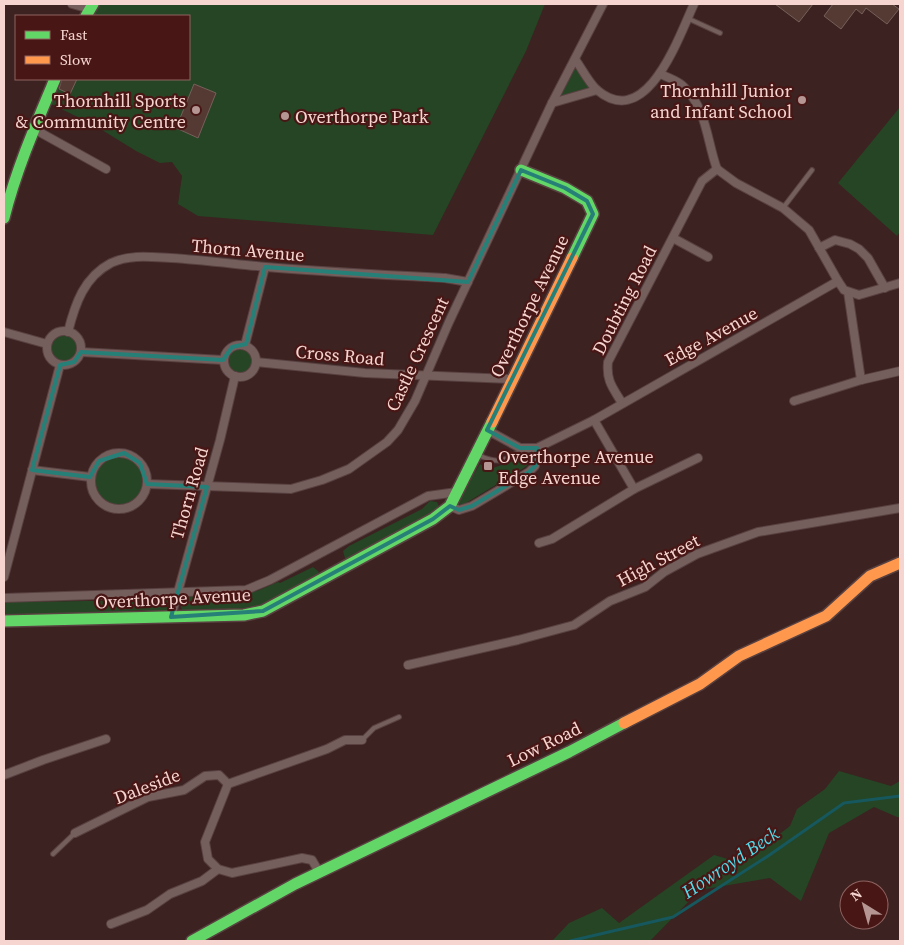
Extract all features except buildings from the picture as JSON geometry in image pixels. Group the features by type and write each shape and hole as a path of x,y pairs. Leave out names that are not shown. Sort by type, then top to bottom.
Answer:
{"street":[{"path":"72,4 90,10"},
{"name":"Castle Crescent","path":"147,484 291,489 322,480 349,468 387,442 398,430 415,400 552,103 603,4"},
{"path":"575,59 597,90 614,100 629,101 642,94 660,74 694,4"},
{"path":"660,74 684,86 697,104 706,127 711,153 717,169 736,183 783,208 808,230 838,282 848,292 859,295 900,282"},
{"path":"4,218 6,201 55,80"},
{"path":"552,103 597,90"},
{"path":"34,129 106,169"},
{"name":"Doubting Road","path":"622,403 606,374 608,362 702,181 717,169"},
{"name":"Overthorpe Avenue","path":"4,621 244,615 263,611 433,519 450,506 593,214 587,201 565,188 521,170"},
{"name":"Doubting Road","path":"672,238 708,257"},
{"path":"819,248 835,240 850,244 859,249 868,258 885,288"},
{"name":"Thorn Avenue","path":"68,332 78,296 87,283 99,271 126,258 143,256 265,267 445,278 468,282"},
{"path":"245,346 265,267"},
{"name":"Edge Avenue","path":"487,430 520,448 537,448 594,420 838,282"},
{"path":"848,292 861,380"},
{"path":"4,332 47,344"},
{"path":"57,332 68,332 75,335 78,339 81,344 81,352 74,362 66,366 60,365 49,358 47,344 50,338 57,332"},
{"path":"236,345 245,346 253,352 256,362 252,371 240,377 228,371 224,360 225,354 236,345"},
{"path":"81,352 224,360"},
{"name":"Cross Road","path":"256,362 365,373 512,379"},
{"path":"4,577 60,365"},
{"path":"794,401 861,380 900,371"},
{"name":"Thorn Road","path":"171,617 235,376"},
{"path":"594,420 634,489"},
{"path":"450,506 459,510 472,506 528,472 535,466 537,448"},
{"path":"124,453 134,457 140,463 146,473 147,484 142,497 136,504 115,510 104,506 96,499 92,492 90,477 99,461 106,455 124,453"},
{"path":"539,543 552,539 634,489 698,458"},
{"path":"32,470 90,477"},
{"name":"Overthorpe Avenue","path":"4,598 246,590 270,580 428,496 457,492"},
{"name":"High Street","path":"408,665 574,625 610,601 645,587 664,572 697,554 758,532 900,508"},
{"name":"Low Road","path":"192,941 295,884 569,752 700,684 739,656 826,616 870,576 900,563"},
{"path":"4,775 106,739"},
{"path":"320,872 312,860 302,858 232,873 218,870 208,859 205,842 228,784 327,750 345,740 362,740"},
{"name":"Daleside","path":"75,833 148,797 184,790 205,776 219,775 228,784"},
{"path":"111,924 147,910 170,894 202,881 218,870"}],"lane":[{"path":"687,18 720,33"},
{"path":"783,208 812,170"},
{"path":"477,454 492,462 509,458 526,448"},
{"path":"362,740 374,728 399,717"},
{"path":"53,854 75,833"}],"highlighted area":[{"path":"521,170 565,188 587,201 593,214 487,430 520,448 537,448 535,466 529,472 472,506 459,510 450,506 433,519 263,611 171,617 207,487 147,484 140,463 124,453 99,461 90,477 32,470 60,365 74,362 81,352 223,360 232,347 246,344 265,267 468,282"}],"green space":[{"name":"Overthorpe Park","path":"93,4 545,4 526,51 433,235 198,216 178,204 182,176 172,162 160,163 136,151 94,125 45,101 55,80 190,80 190,15 87,15"},
{"path":"575,59 597,90 552,103"},
{"path":"900,107 900,232 897,236 838,183"},
{"path":"64,331 71,332 76,336 80,341 80,355 76,360 71,364 64,365 57,364 52,360 48,355 47,348 48,341 52,336 57,332"},
{"path":"240,345 246,346 251,350 255,355 255,367 251,372 246,376 240,377 234,376 229,372 225,367 224,361 225,355 229,350 234,346"},
{"path":"113,453 125,453 135,457 143,465 147,481 143,497 135,505 125,509 113,509 103,505 95,497 91,487 91,475 95,465 103,457"},
{"path":"524,457 530,459 527,466 466,503 461,505 458,503 480,464 491,472 493,468"},
{"path":"430,501 437,502 440,509 352,558 345,558 343,551 349,546 422,509"},
{"path":"313,567 319,572 317,575 259,607 233,610 182,610 179,600 190,595 234,595 257,591 278,582 280,583"},
{"path":"156,597 167,597 171,601 168,611 139,610 104,613 11,614 9,617 4,615 4,602 11,600 23,602 150,600"},
{"path":"839,771 891,786 900,781 900,817 874,807 829,833 801,901 770,878 700,890 650,941 552,941 569,923 602,908 619,923 714,855 742,863 790,826 797,809 825,789"}],"waterway":[{"name":"Howroyd Beck","path":"570,941 673,917 768,856 844,803 900,796"}],"traffic: fast":[{"path":"87,15 93,4"},
{"path":"4,218 20,165 55,80"},
{"path":"521,170 565,188 587,201 593,214 572,258"},
{"path":"4,621 244,615 263,611 433,519 450,506 492,422"},
{"path":"192,941 295,884 569,752 624,723"}],"traffic: slow":[{"path":"492,422 572,258"},
{"path":"624,723 700,684 739,656 826,616 870,576 900,563"}],"place":[{"name":"Thornhill Junior and Infant School","path":"802,100"},
{"name":"Thornhill Sports & Community Centre","path":"196,110"},
{"name":"Overthorpe Park","path":"285,116"},
{"name":"Overthorpe Avenue Edge Avenue","path":"488,466"}]}
